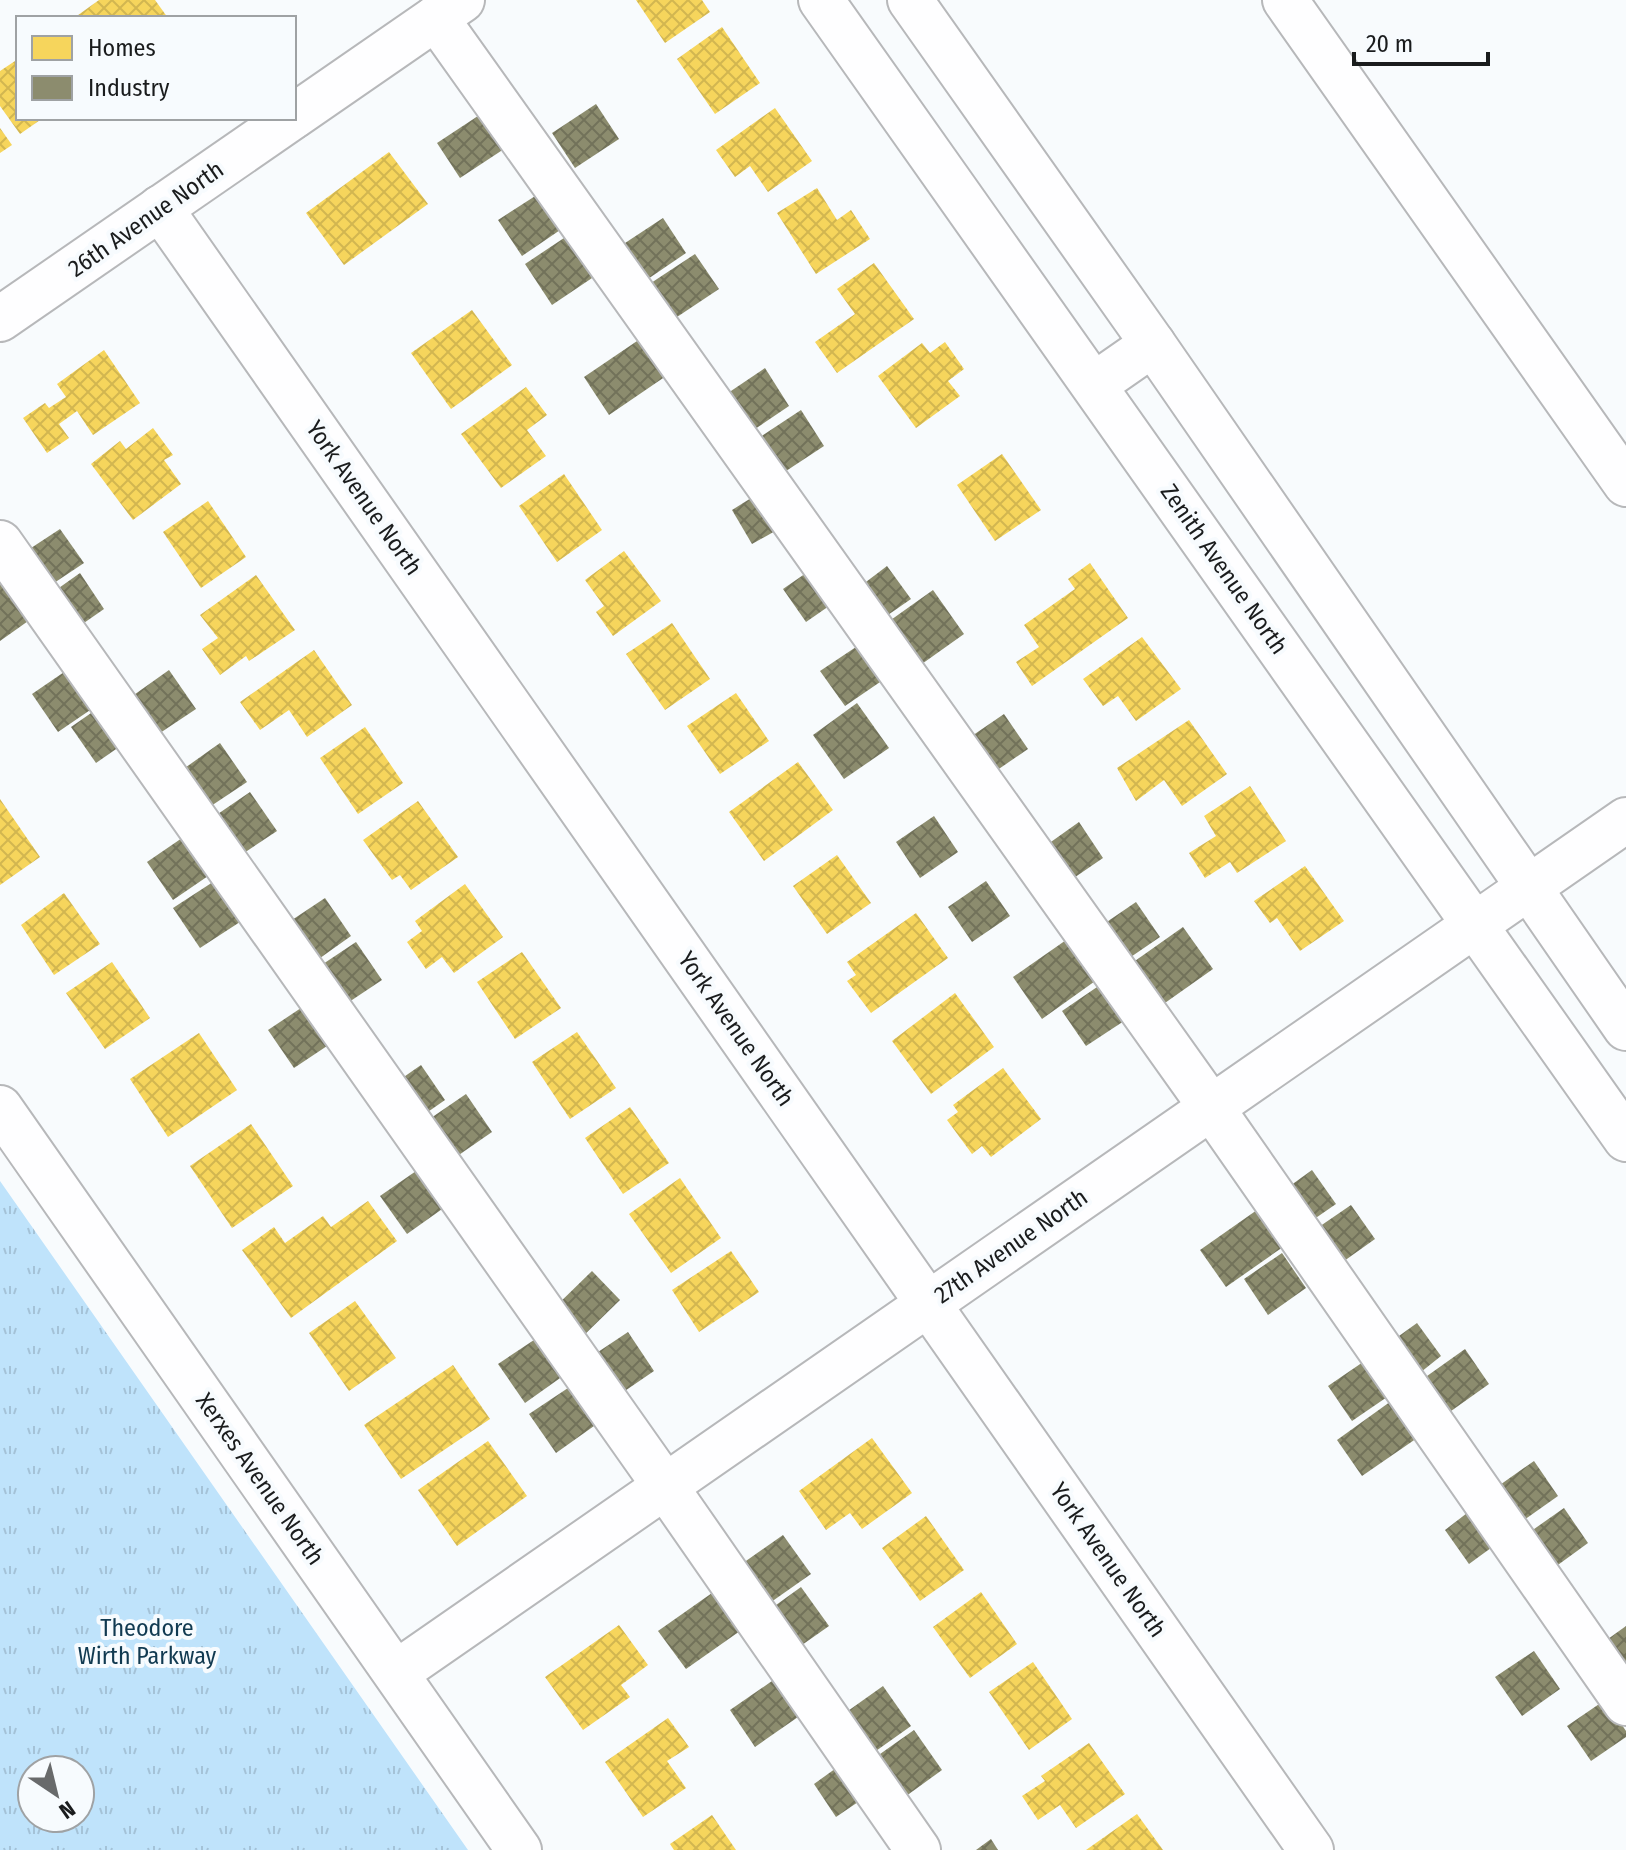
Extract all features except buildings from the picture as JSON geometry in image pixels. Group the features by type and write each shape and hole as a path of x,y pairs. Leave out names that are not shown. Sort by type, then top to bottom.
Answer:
{"street":[{"name":"Zenith Avenue North","path":"821,0 1626,1139"},
{"path":"910,0 1153,344 1626,1028"},
{"path":"1285,0 1626,484"},
{"path":"449,9 1626,1703"},
{"name":"26th Avenue North","path":"296,115 449,9"},
{"name":"26th Avenue North","path":"0,319 289,120"},
{"name":"York Avenue North","path":"160,208 1311,1850"},
{"path":"1094,385 1153,344"},
{"path":"0,543 918,1850"},
{"name":"27th Avenue North","path":"396,1673 1626,820"},
{"name":"Xerxes Avenue North","path":"0,1108 519,1850"}],"green space":[{"name":"Theodore Wirth Parkway","path":"0,1181 468,1850 0,1850"}]}
